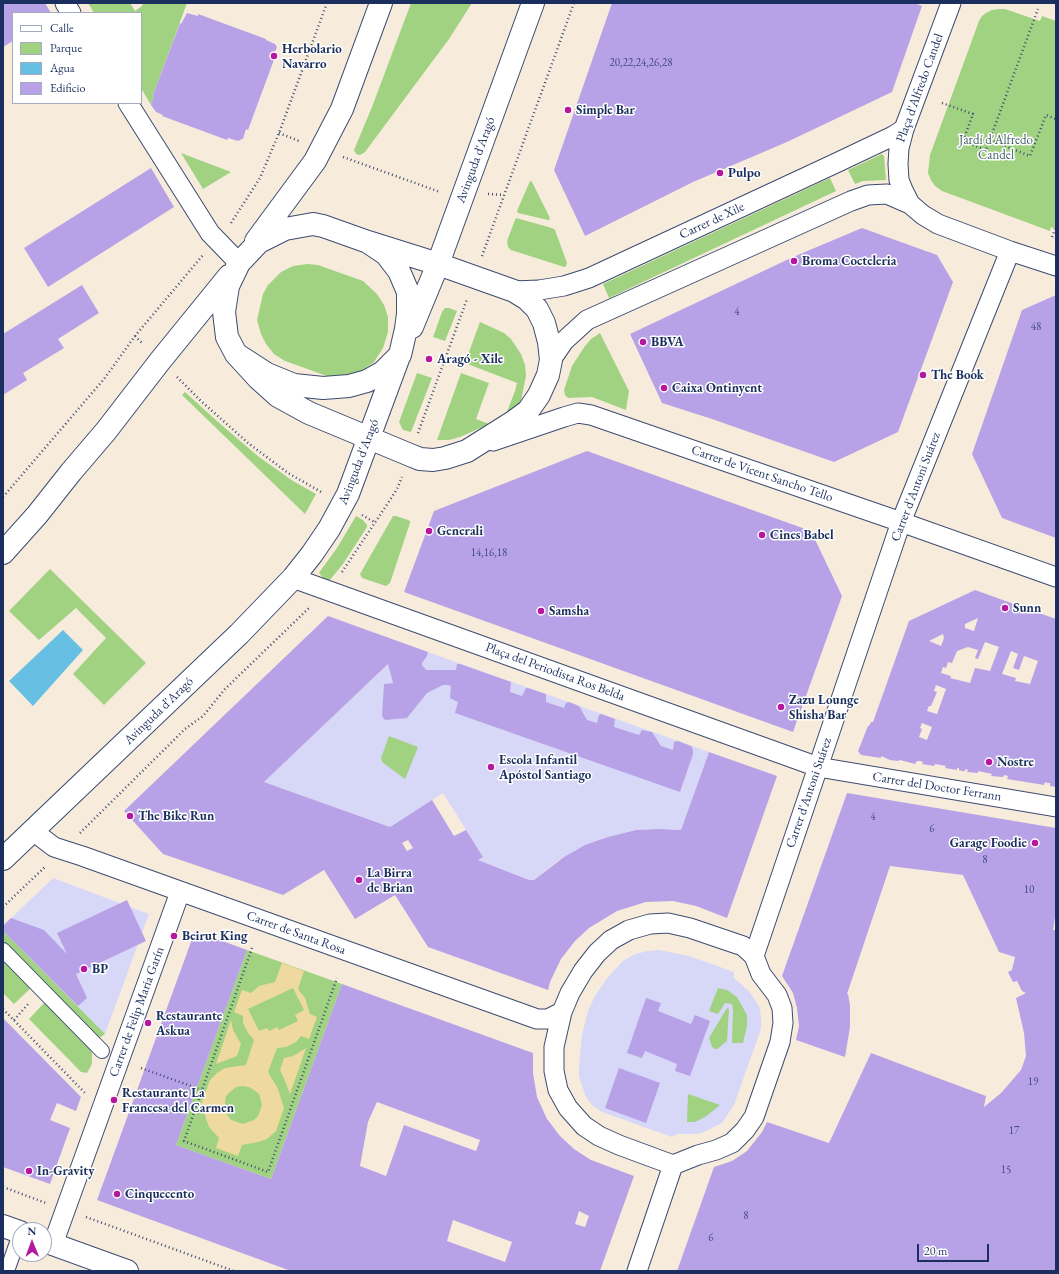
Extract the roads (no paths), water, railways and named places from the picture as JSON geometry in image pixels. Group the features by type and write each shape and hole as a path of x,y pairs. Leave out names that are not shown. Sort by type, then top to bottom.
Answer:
{"main road":[{"path":"3,553 37,515 71,472 106,432 160,361 240,263 316,161 342,109 381,3"},
{"name":"Avinguda d'Aragó","path":"3,859 239,634 293,578 316,548 343,505 400,354 438,264 532,3"},
{"path":"314,224 323,226 438,264 514,291 527,299 537,309 544,323 548,336 551,360 548,375 540,395 528,411 467,451 433,460 420,458 309,413 278,396 258,378 236,354 227,337 224,312 228,286 240,263 259,242 285,228 314,224"},
{"path":"236,354 267,374 294,385 324,388 349,386 367,381 383,372 400,354 407,321 408,292 399,272 386,254 368,242"},
{"path":"52,1243 127,1271"}],"street":[{"path":"65,3 70,12"},
{"name":"Plaça d'Alfredo Candel","path":"951,3 904,129 899,148 899,180 910,204 923,215 938,224 1010,251 1056,266"},
{"path":"129,104 202,221 216,240 240,263"},
{"name":"Carrer de Xile","path":"514,291 539,290 558,287 589,278 834,164 893,136 904,129"},
{"path":"551,360 564,341 587,320 851,201 868,195 888,194 910,204"},
{"name":"Carrer d'Antoni Suárez","path":"754,956 901,522 1010,251"},
{"name":"Carrer de Vicent Sancho Tello","path":"467,451 564,417 578,413 592,415 1056,577"},
{"name":"Plaça del Periodista Ros Belda","path":"293,578 818,767"},
{"name":"Carrer del Doctor Ferrann","path":"818,767 1056,807"},
{"name":"Carrer de Santa Rosa","path":"33,831 54,847 537,1019 548,1019 562,1012"},
{"name":"Carrer de Felip Maria Garín","path":"52,1231 180,892"},
{"path":"668,923 690,928 743,946 754,956 761,974 777,995 782,1008 783,1023 780,1042 754,1117 745,1130 732,1143 673,1165 619,1145 599,1136 584,1126 568,1108 558,1090 554,1071 554,1047 562,1012 570,993 583,971 597,953 611,940 629,930 650,924 668,923"},
{"path":"3,950 102,1051"},
{"path":"636,1271 673,1165"},
{"path":"7,1271 12,1256"}],"water":[{"path":"63,630 83,650 33,706 9,681"}],"place":[{"name":"Herbolario Navarro","path":"274,56"},
{"name":"Simple Bar","path":"568,110"},
{"name":"Pulpo","path":"720,173"},
{"name":"Broma Cocteleria","path":"794,261"},
{"name":"BBVA","path":"643,342"},
{"name":"Aragó - Xile","path":"429,359"},
{"name":"The Book","path":"923,375"},
{"name":"Caixa Ontinyent","path":"664,388"},
{"name":"Generali","path":"429,531"},
{"name":"Cines Babel","path":"762,535"},
{"name":"Sunn","path":"1005,608"},
{"name":"Samsha","path":"541,611"},
{"name":"Zazu Lounge Shisha Bar","path":"781,707"},
{"name":"Nostre","path":"989,762"},
{"name":"Escola Infantil Apóstol Santiago","path":"491,767"},
{"name":"The Bike Run","path":"130,816"},
{"name":"Garage Foodie","path":"1035,843"},
{"name":"La Birra de Brian","path":"359,880"},
{"name":"Beirut King","path":"174,936"},
{"name":"BP","path":"84,969"},
{"name":"Restaurante Askua","path":"148,1023"},
{"name":"Restaurante La Francesa del Carmen","path":"114,1100"},
{"name":"In-Gravity","path":"29,1171"},
{"name":"Cinquecento","path":"117,1194"}],"park label":[{"name":"Jardí d'Alfredo Candel","path":"996,148"}]}
